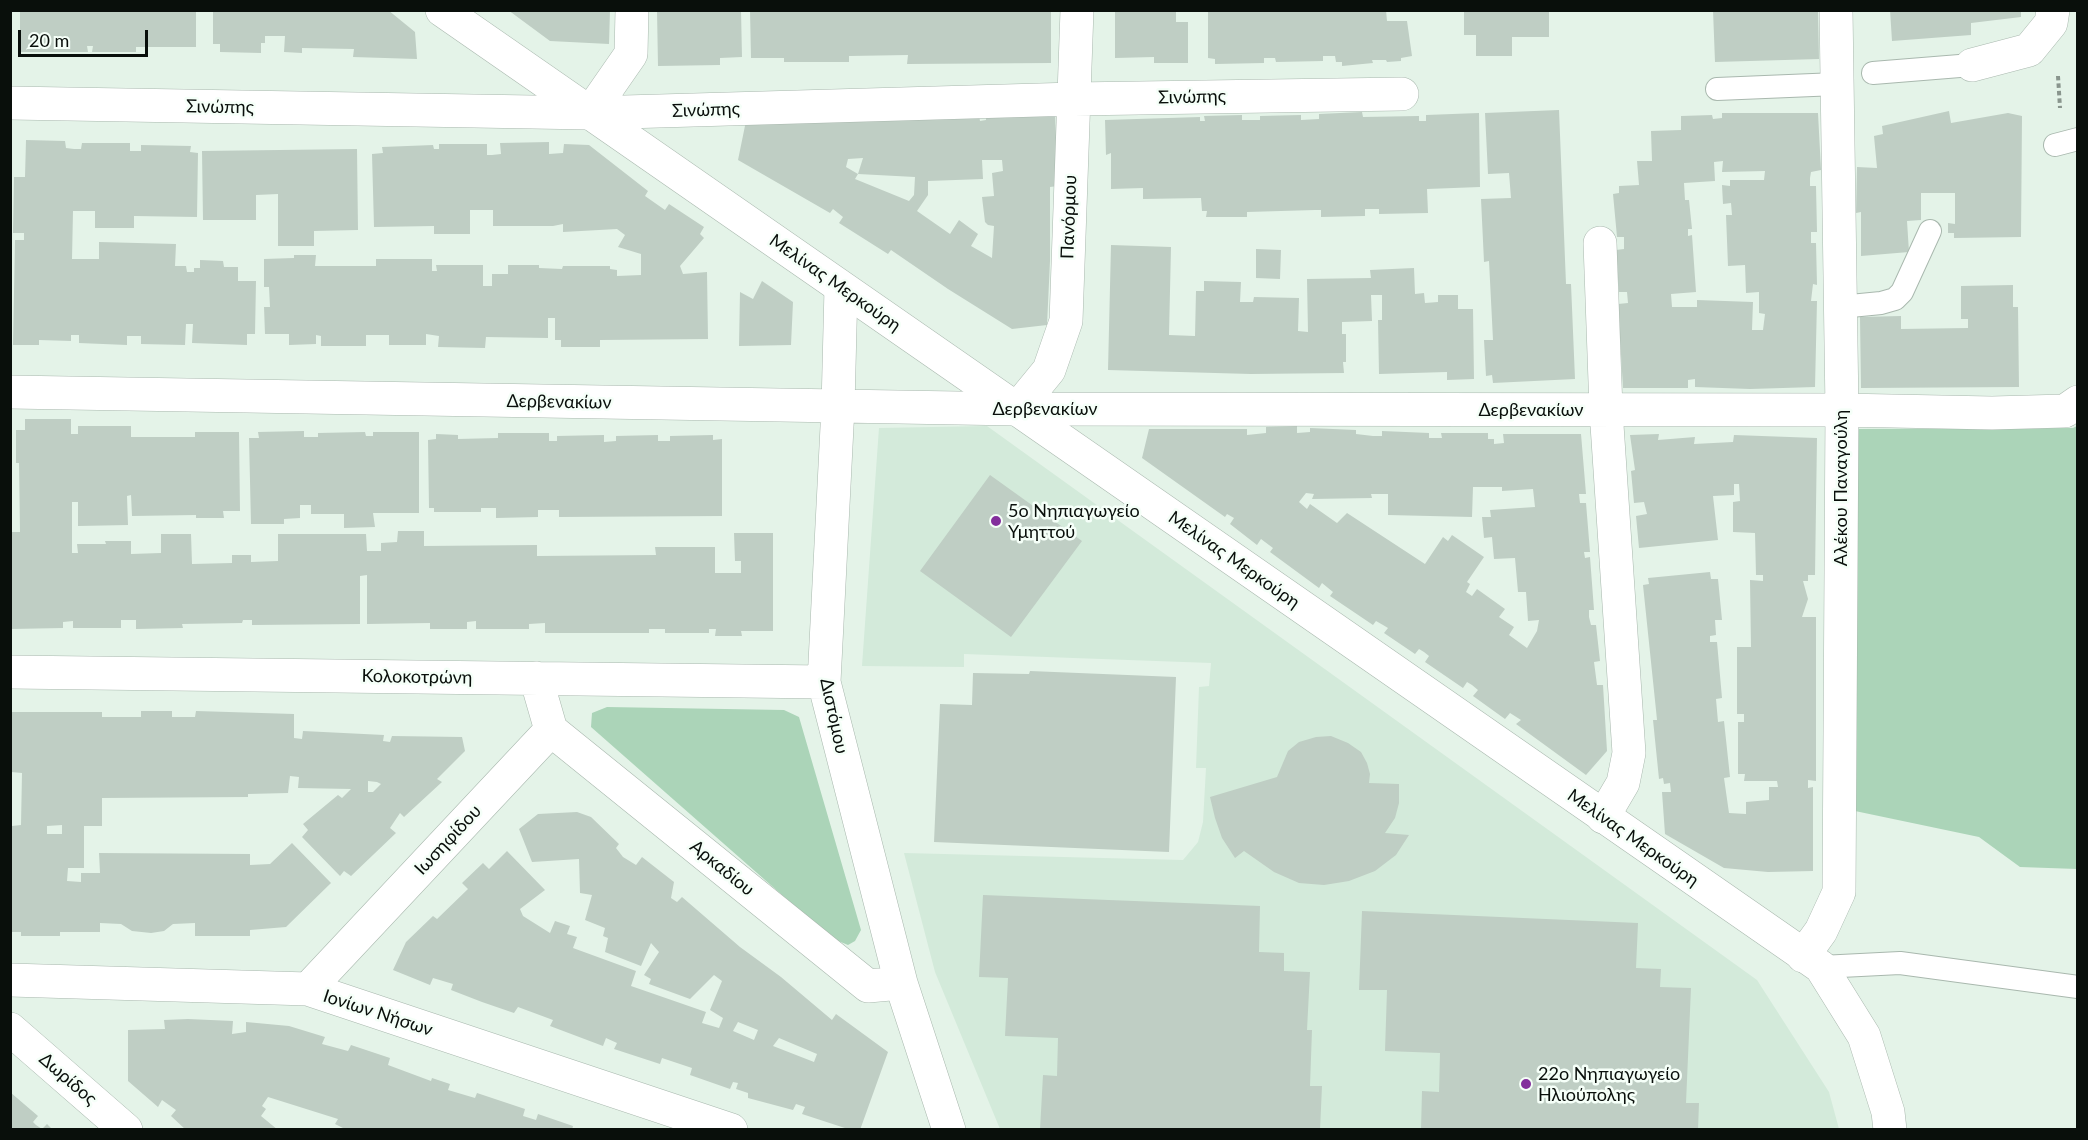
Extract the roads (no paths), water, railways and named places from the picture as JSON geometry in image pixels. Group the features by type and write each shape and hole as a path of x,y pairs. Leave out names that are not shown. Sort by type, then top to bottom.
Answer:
{"street":[{"name":"Μελίνας Μερκούρη","path":"442,10 1812,961 1864,1036 1888,1112 1890,1130"},
{"path":"590,113 631,54 632,10"},
{"name":"Πανόρμου","path":"1017,409 1049,370 1066,321 1077,10"},
{"name":"Αλέκου Παναγούλη","path":"1812,961 1821,931 1839,892 1842,410 1836,10"},
{"path":"1972,65 2029,50 2051,23 2053,10"},
{"name":"Σινώπης","path":"10,103 590,113 1074,99 1402,94"},
{"path":"1600,243 1606,410 1629,753 1623,783 1603,817"},
{"name":"Διστόμου","path":"842,288 824,682 901,983 949,1130"},
{"name":"Δερβενακίων","path":"10,392 1017,409 1842,410 1992,413 2065,411 2078,402"},
{"name":"Κολοκοτρώνη","path":"10,672 824,682"},
{"path":"536,678 551,729"},
{"name":"Αρκαδίου","path":"551,729 868,986 901,983"},
{"name":"Ιωσηφίδου","path":"308,990 551,729"},
{"name":"Ιονίων Νήσων","path":"10,980 308,990 731,1130"},
{"name":"Δωρίδος","path":"10,1029 126,1130"}],"lane":[{"path":"1873,73 1972,65"},
{"path":"1718,89 1837,84"},
{"path":"2055,145 2078,139"},
{"path":"1840,307 1881,303 1895,299 1902,292 1930,231"},
{"path":"1812,961 1900,963 2078,987"}],"place":[{"name":"5ο Νηπιαγωγείο Υμηττού","path":"996,521"},
{"name":"22ο Νηπιαγωγείο Ηλιούπολης","path":"1526,1084"}]}
